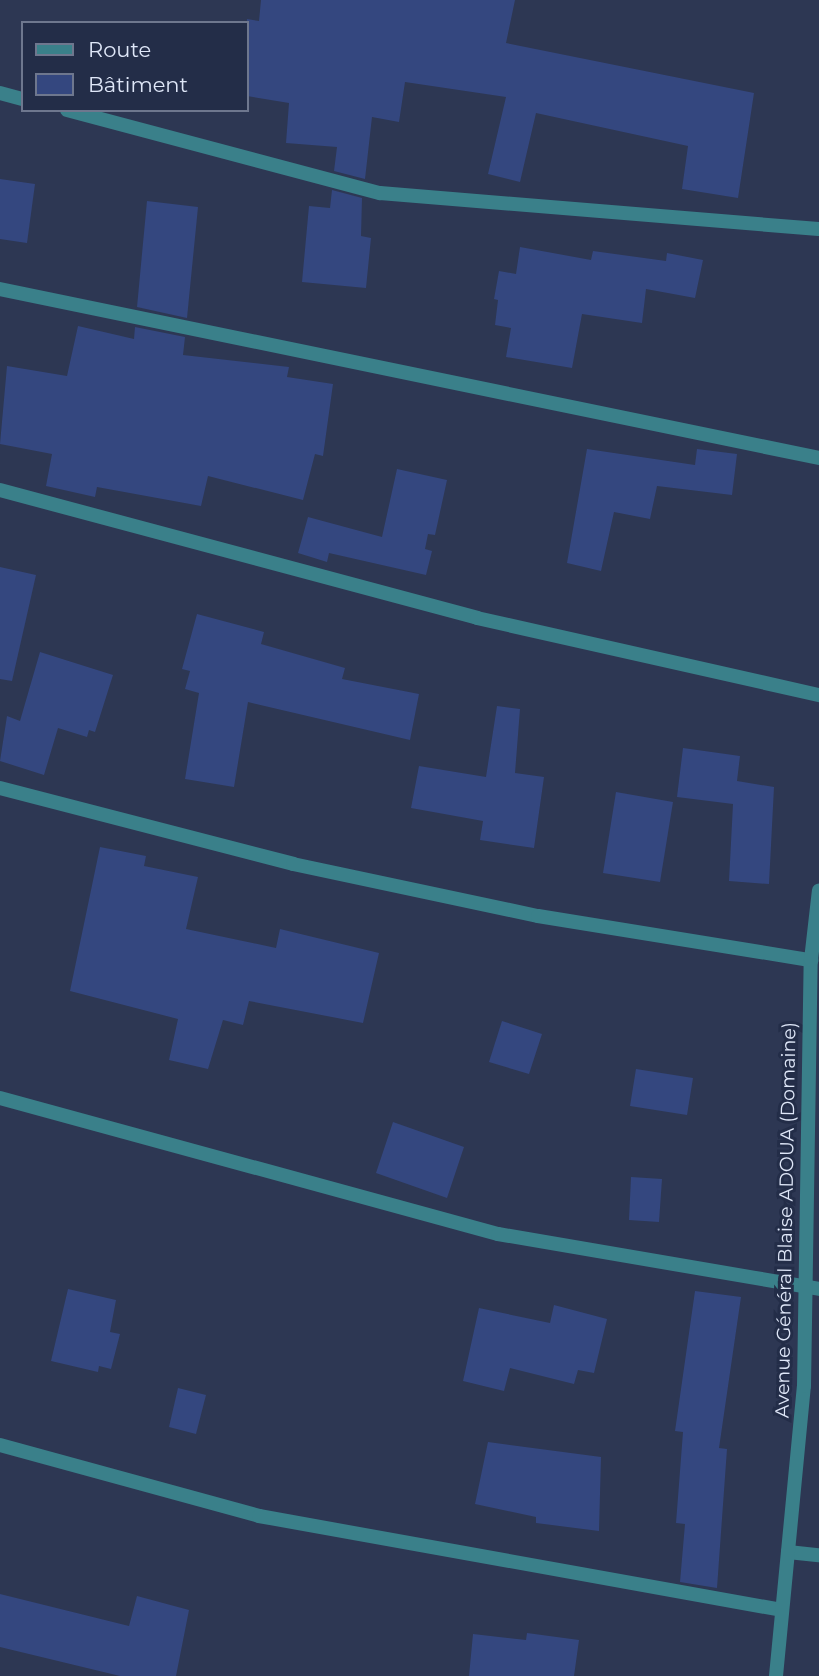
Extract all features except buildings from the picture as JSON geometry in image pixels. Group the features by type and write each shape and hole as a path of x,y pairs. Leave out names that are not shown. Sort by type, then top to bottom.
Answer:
{"street":[{"path":"0,93 21,98"},
{"path":"75,112 380,193 819,229"},
{"path":"0,289 819,458"},
{"path":"0,490 477,618 819,695"},
{"path":"0,788 307,867 538,915 811,960"},
{"name":"Avenue Général Blaise ADOUA (Domaine)","path":"776,1676 812,1288 814,1051 811,960 819,890"},
{"path":"0,1098 498,1234 812,1288"},
{"path":"0,1445 259,1516 782,1610"},
{"path":"788,1552 819,1555"}]}
